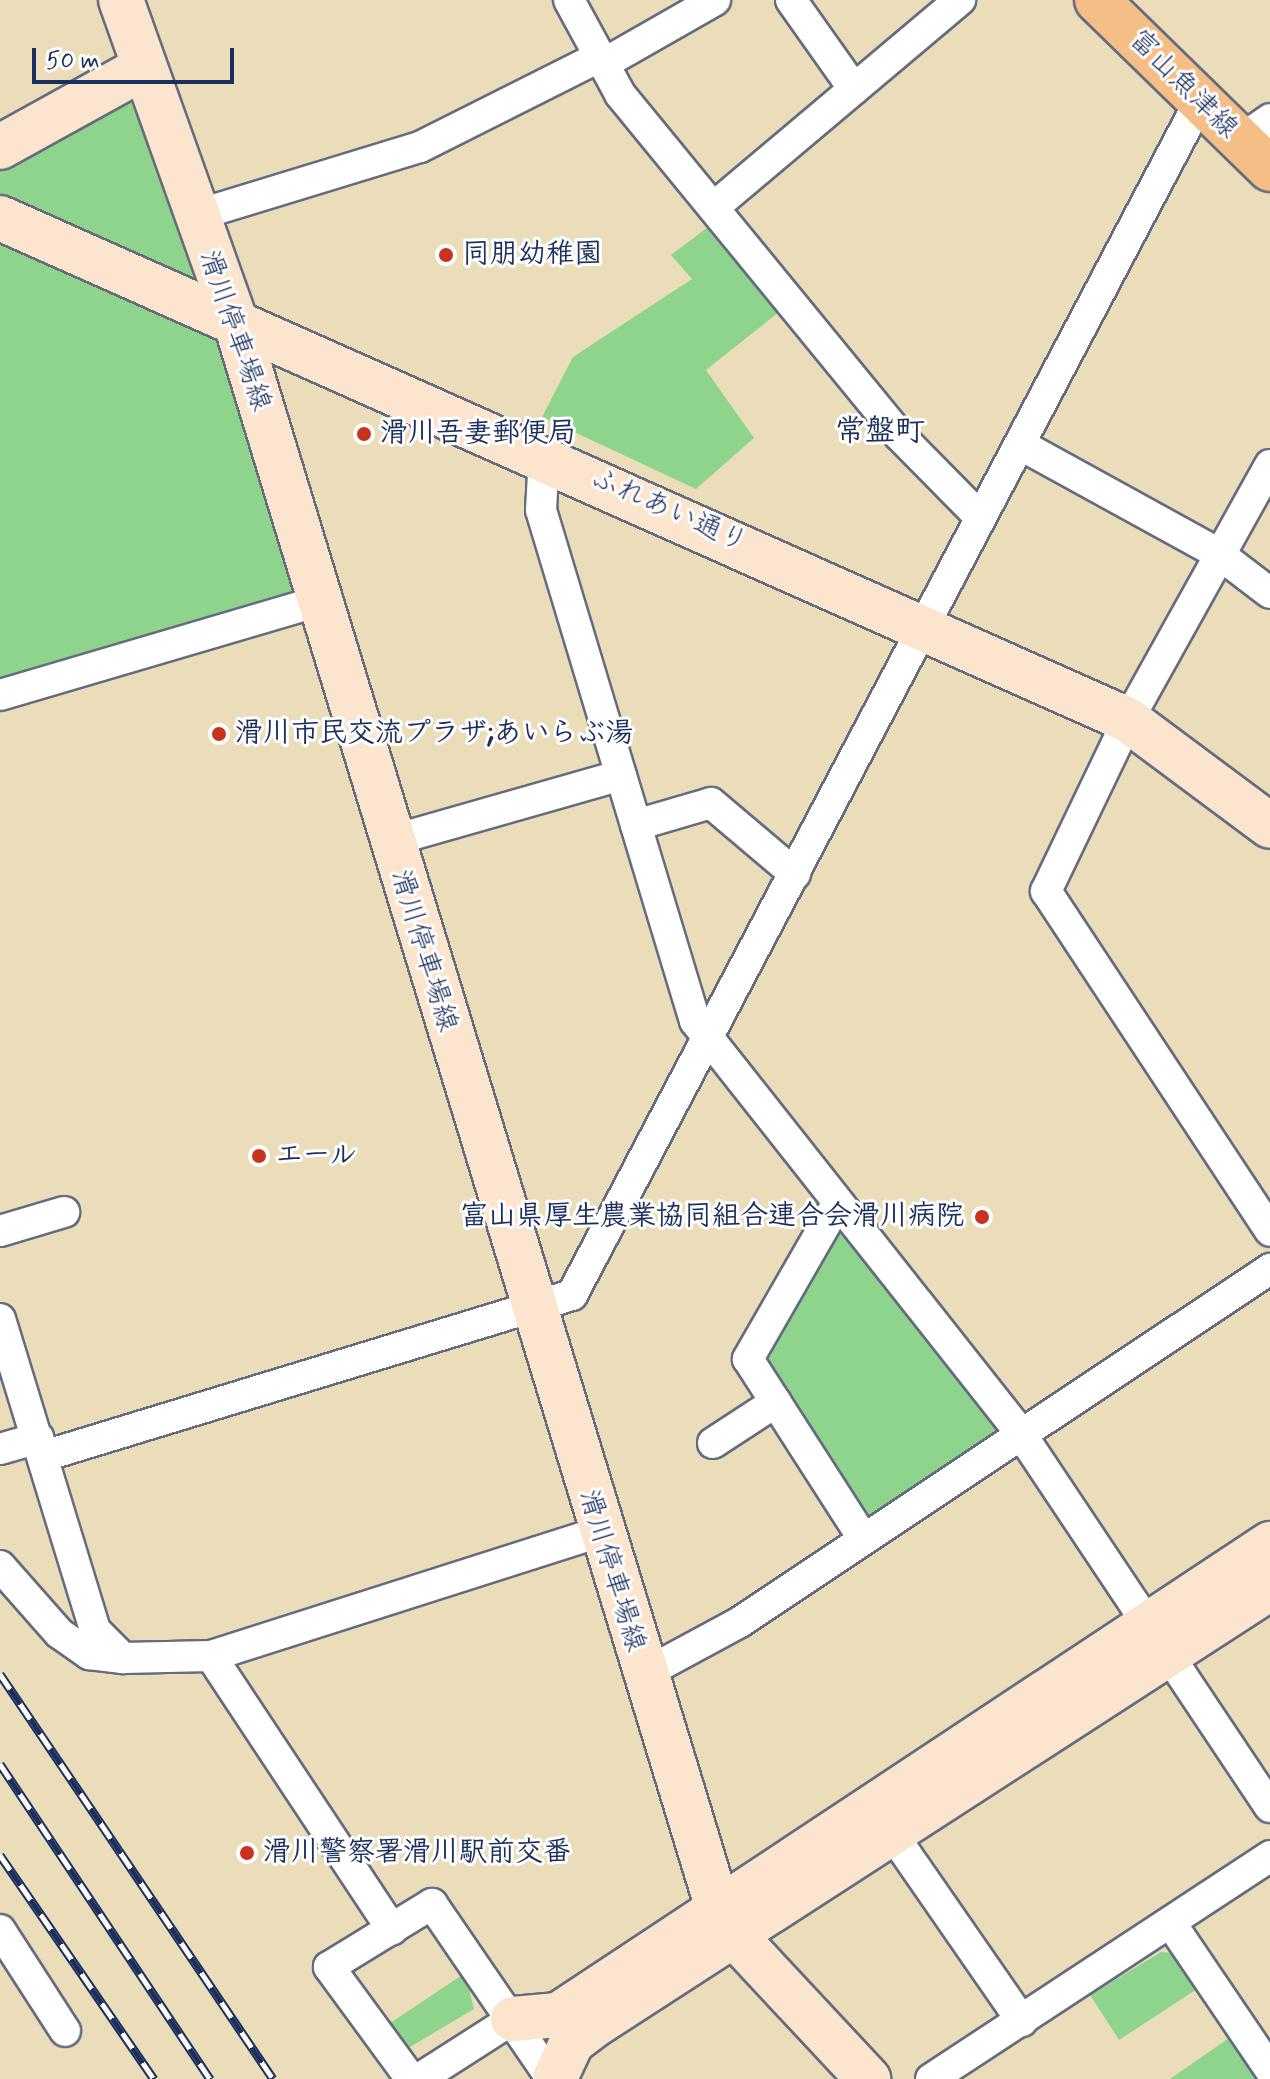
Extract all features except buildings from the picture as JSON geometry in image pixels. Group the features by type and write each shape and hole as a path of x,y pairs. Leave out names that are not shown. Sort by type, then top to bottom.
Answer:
{"main road":[{"name":"富山魚津線","path":"1097,0 1199,103 1260,143"}],"street":[{"name":"滑川停車場線","path":"121,0 194,216 235,320 317,602 642,1675 724,1919"},
{"path":"569,0 597,58 714,207 899,435 979,516"},
{"path":"194,216 420,147 597,58 610,60 715,0"},
{"path":"791,0 854,89"},
{"path":"714,207 960,0"},
{"path":"0,117 139,55"},
{"path":"0,147 139,55"},
{"path":"0,1449 41,1447 533,1309 572,1295 926,624 979,516 1021,445 1199,103"},
{"name":"ふれあい通り","path":"0,218 926,624 1128,720 1270,826"},
{"path":"1021,445 1219,554 1270,593"},
{"path":"544,455 541,510 695,1021 711,1035 837,1204 1019,1431 1156,1643 1270,1807"},
{"path":"1270,465 1128,720 1046,891 1270,1231"},
{"path":"0,695 317,602"},
{"path":"390,841 621,775"},
{"path":"636,825 711,803 795,874"},
{"path":"837,1204 748,1359 863,1538"},
{"path":"0,1231 64,1212"},
{"path":"642,1675 740,1622 1019,1431 1270,1269"},
{"path":"0,1319 95,1630 123,1658"},
{"path":"713,1443 776,1402"},
{"path":"0,1566 59,1633 89,1654 123,1658 211,1656 599,1532"},
{"path":"419,2079 513,2019 558,2015 724,1919 891,1832 1156,1643 1270,1544"},
{"path":"411,2079 329,1967 432,1904 554,2077 572,2042 724,1919 1156,1643 1270,1588"},
{"path":"211,1656 392,1929"},
{"path":"891,1832 1022,2021"},
{"path":"931,2079 1172,1925 1270,1856"},
{"path":"724,1919 868,2079"},
{"path":"1172,1925 1270,2070"},
{"path":"2,1938 65,2031"}],"green space":[{"path":"143,68 317,602 0,695 0,147"},
{"path":"716,221 784,308 706,370 754,438 696,489 542,417 573,357 692,279 671,255"},
{"path":"837,1204 1019,1431 868,1535 753,1362"},
{"path":"1161,1952 1172,1953 1197,1989 1119,2040 1090,1995"},
{"path":"465,1973 474,2009 405,2050 386,2026"},
{"path":"1229,2038 1258,2079 1170,2079"}],"railway":[{"path":"0,1674 273,2079"},
{"path":"0,1764 210,2079"},
{"path":"0,1855 154,2079"}],"place":[{"name":"同朋幼稚園","path":"446,255"},
{"name":"滑川吾妻郵便局","path":"364,434"},
{"name":"滑川市民交流プラザ;あいらぶ湯","path":"219,734"},
{"name":"エール","path":"259,1156"},
{"name":"富山県厚生農業協同組合連合会滑川病院","path":"982,1217"},
{"name":"滑川警察署滑川駅前交番","path":"247,1853"}],"district":[{"name":"常盤町","path":"880,432"}]}
